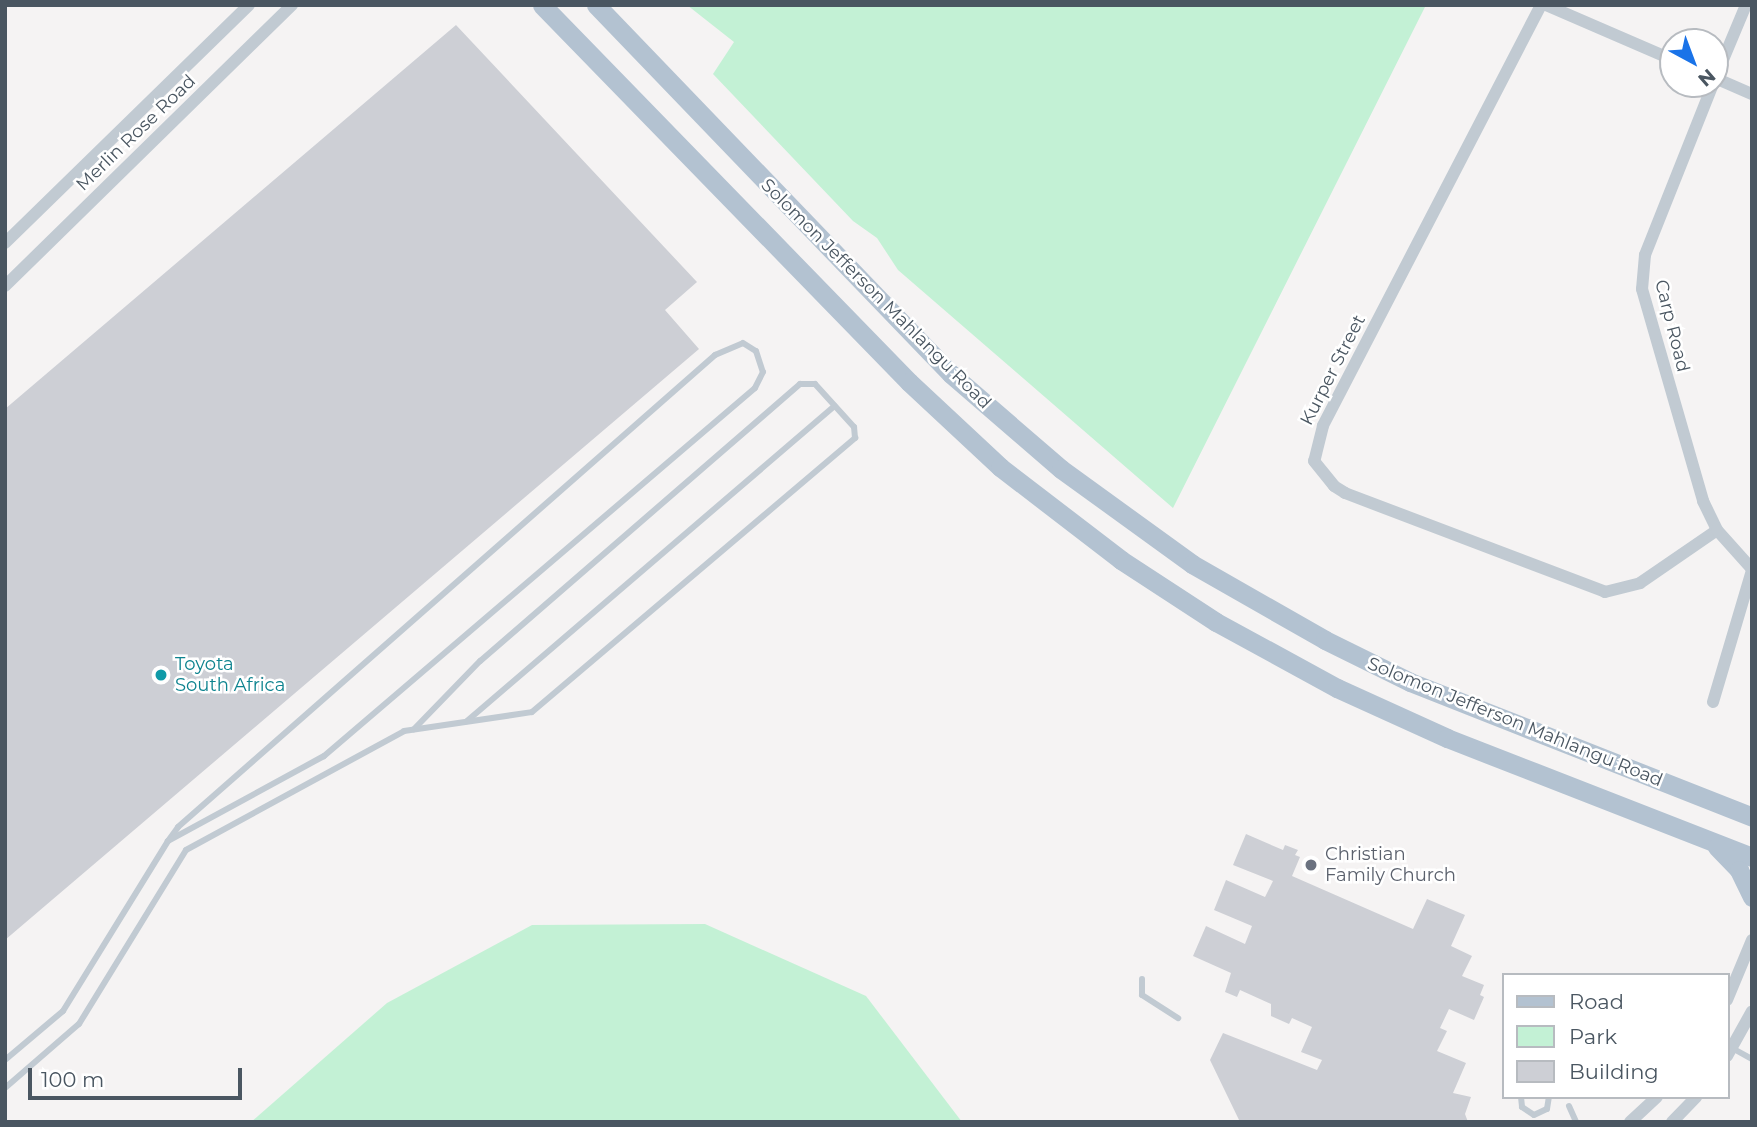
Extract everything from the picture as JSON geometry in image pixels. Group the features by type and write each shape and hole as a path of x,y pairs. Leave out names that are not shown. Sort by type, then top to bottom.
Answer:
{"main road":[{"name":"Solomon Jefferson Mahlangu Road","path":"542,5 638,107 918,391 1000,467 1121,561 1216,622 1337,688 1447,738 1752,857"},
{"name":"Solomon Jefferson Mahlangu Road","path":"596,5 918,342 1016,433 1121,514 1238,592 1363,660 1752,817"},
{"path":"1710,801 1752,807"},
{"path":"1710,842 1739,870 1752,897"}],"street":[{"name":"Merlin Rose Road","path":"5,243 249,5"},
{"name":"Merlin Rose Road","path":"5,286 292,5"},
{"path":"1543,5 1659,54"},
{"name":"Kurper Street","path":"1543,5 1323,426 1314,461 1334,486 1345,493 1605,592 1640,583 1717,530"},
{"name":"Carp Road","path":"1729,46 1746,5"},
{"path":"1729,85 1752,94"},
{"name":"Carp Road","path":"1708,98 1641,271 1645,307 1703,501 1717,530 1752,569"},
{"path":"1713,702 1752,569"},
{"path":"1729,995 1752,940"},
{"path":"1729,1050 1752,1012"},
{"path":"1630,1122 1655,1099"},
{"path":"1672,1122 1682,1117 1695,1099"}],"lane":[{"path":"5,1060 63,1011 168,841 178,827 715,355 743,343 756,351 763,372 755,388 337,746 314,763 168,841"},
{"path":"5,1088 79,1024 185,851 414,729 480,661 800,384 812,382 854,427 855,438 538,707 525,713 414,729"},
{"path":"466,722 835,406"},
{"path":"1142,979 1142,995 1178,1018"},
{"path":"1729,1050 1752,1059"},
{"path":"1521,1099 1522,1107 1536,1119 1547,1110 1549,1099"},
{"path":"1569,1106 1576,1122"}],"green space":[{"path":"687,5 1426,5 1173,508 898,270 877,238 853,221 713,74 734,42"},
{"path":"705,924 866,996 962,1122 251,1122 387,1003 532,925"}],"building":[{"name":"Toyota South Africa","path":"456,25 697,282 665,310 699,349 5,940 5,409"},
{"path":"1246,834 1283,850 1285,845 1298,850 1295,855 1300,857 1292,876 1413,929 1427,899 1465,915 1451,946 1472,956 1462,976 1484,985 1480,995 1484,997 1474,1020 1449,1009 1440,1028 1447,1031 1437,1051 1466,1063 1453,1093 1471,1097 1465,1114 1468,1122 1240,1122 1210,1060 1223,1033 1317,1070 1322,1060 1301,1052 1312,1027 1292,1018 1289,1024 1271,1016 1271,1004 1240,990 1237,997 1225,992 1231,973 1193,956 1206,926 1245,944 1252,926 1214,910 1226,880 1265,897 1273,881 1233,865"}],"place":[{"name":"Toyota South Africa","path":"161,675"},
{"name":"Christian Family Church","path":"1311,865"}]}
